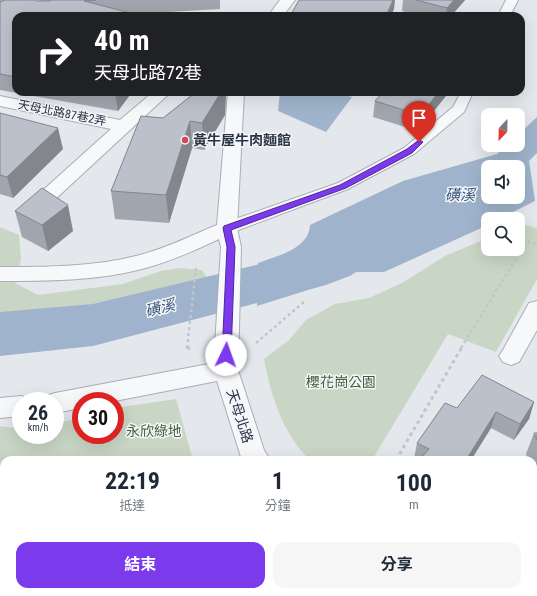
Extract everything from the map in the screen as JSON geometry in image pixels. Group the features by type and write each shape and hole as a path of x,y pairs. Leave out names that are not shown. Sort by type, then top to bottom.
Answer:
{"street":[{"path":"278,12 288,0"},
{"name":"天母北路87巷2弄","path":"24,218 158,96"},
{"path":"64,401 226,370 229,238 236,96"},
{"name":"天母北路87巷2弄","path":"0,101 124,126"},
{"path":"0,274 56,274 112,268 229,238"},
{"path":"511,356 537,309"},
{"name":"天母北路","path":"226,370 254,456"},
{"path":"0,408 12,407"}],"lane":[{"path":"506,12 512,0"},
{"path":"229,238 343,186 409,151 459,108 465,96"}],"path":[{"path":"398,456 458,353 527,241 537,244"},
{"path":"187,348 196,265"},
{"path":"226,370 305,301"}],"green space":[{"name":"櫻花崗公園","path":"525,226 537,229 537,279 496,352 448,334 374,456 306,456 292,438 279,413 270,386 264,359 289,340 306,320 335,304 369,298 402,283 445,256 481,241 481,256 525,256"},
{"path":"0,227 19,235 21,259 15,283 38,295 123,284 161,271 180,268 202,270 210,282 204,316 153,326 102,333 0,342"},
{"name":"永欣綠地","path":"176,399 192,456 0,456 0,426 12,428 12,444 64,444 64,422 72,419 72,444 124,444 124,407"}],"water":[{"path":"280,96 352,97 326,132 278,111"},
{"path":"537,117 537,153 529,161 535,201 513,212 481,212 481,228 384,272 357,272 327,284 257,306 258,263 283,254 298,246 308,233 310,225 403,181 497,154 499,152 525,152 525,128"}],"building":[{"path":"5,0 96,0 84,1 127,12 12,12 12,76 0,74 0,2"},
{"path":"299,0 393,0 388,12 292,12"},
{"path":"416,0 454,0 447,8"},
{"path":"191,96 219,96 202,123 190,121 166,195 111,191 141,116 163,118"},
{"path":"379,96 436,96 420,115 375,101"},
{"path":"0,113 58,128 7,177 0,175"},
{"path":"42,188 68,205 42,225 15,211"},
{"path":"482,375 534,402 520,424 496,412 468,456 423,456 429,449 417,443 445,403 457,408"},
{"path":"534,433 537,433 537,440"}],"waterway":[{"name":"磺溪","path":"0,334 93,325 306,272 333,262"}],"place":[{"name":"黃牛屋牛肉麵館","path":"185,140"}],"route":[{"path":"226,355 231,247 227,228 343,186 409,151 419,142"}]}
